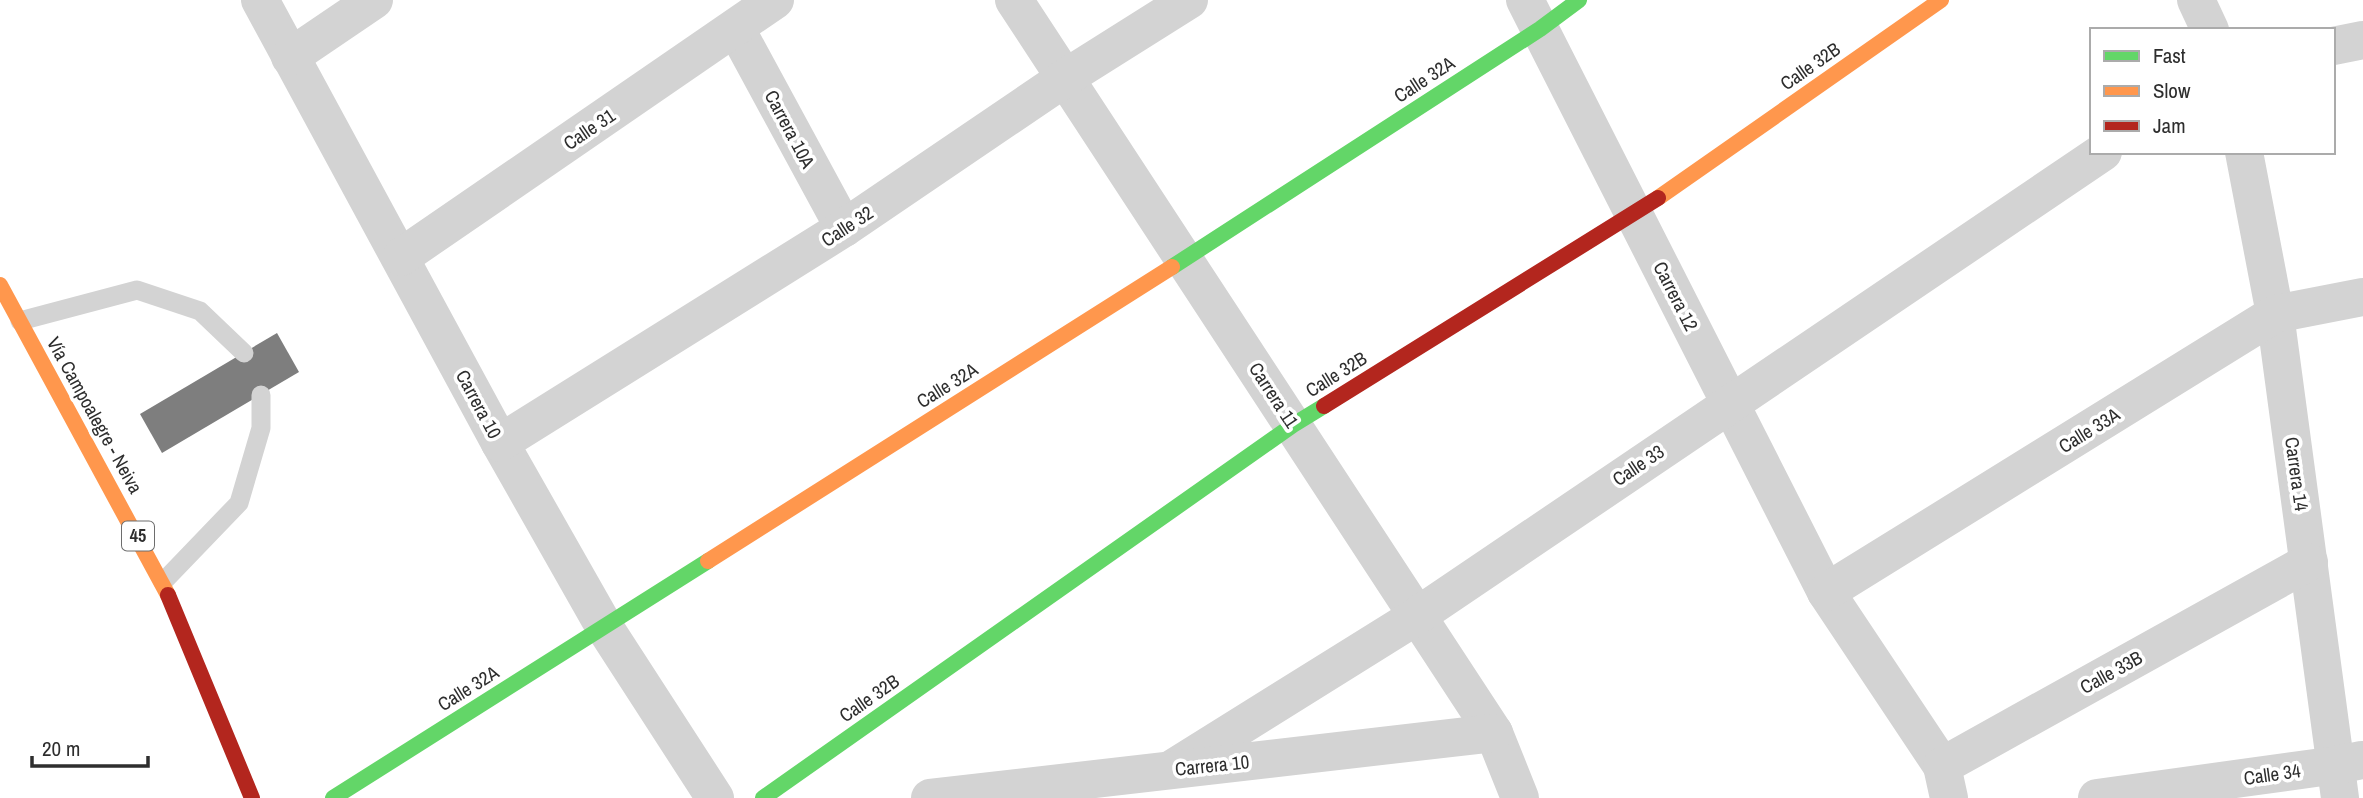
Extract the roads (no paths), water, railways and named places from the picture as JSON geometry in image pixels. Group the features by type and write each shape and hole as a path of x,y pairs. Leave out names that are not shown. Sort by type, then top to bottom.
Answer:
{"main road":[{"name":"Calle 32A","path":"333,798 1185,259 1532,15 1579,0"},
{"name":"Calle 32B","path":"763,798 1293,425 1634,215 1941,0"},
{"name":"Vía Campoalegre - Neiva","path":"0,285 163,582 252,798"}],"street":[{"name":"Carrera 10","path":"260,0 500,443 605,628 715,798"},
{"path":"290,57 374,0"},
{"name":"Calle 31","path":"401,257 775,0"},
{"name":"Carrera 11","path":"1014,0 1494,733 1520,798"},
{"name":"Calle 32","path":"500,443 844,228 1065,78 1189,0"},
{"path":"2196,0 2209,28"},
{"name":"Carrera 12","path":"1532,15 1826,592 1946,782"},
{"name":"Carrera 10A","path":"736,29 844,228"},
{"path":"2335,46 2363,40"},
{"name":"Calle 33","path":"1170,770 1417,616 2099,154"},
{"name":"Carrera 14","path":"2244,154 2275,314 2309,562 2347,774"},
{"name":"Calle 33A","path":"1826,592 2275,314 2363,297"},
{"name":"Calle 33B","path":"1946,782 2309,562"},
{"name":"Carrera 10","path":"930,798 1494,733"},
{"name":"Calle 34","path":"2097,798 2347,774"}],"lane":[{"path":"20,321 136,290 200,312 244,353"},
{"path":"163,582 239,503 261,428 261,395"}]}
